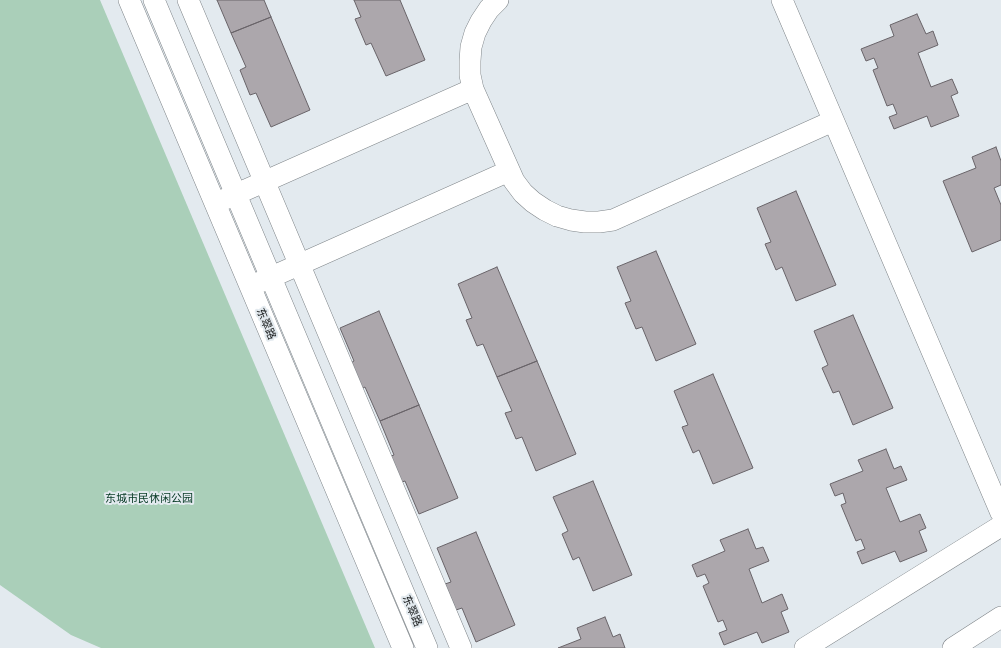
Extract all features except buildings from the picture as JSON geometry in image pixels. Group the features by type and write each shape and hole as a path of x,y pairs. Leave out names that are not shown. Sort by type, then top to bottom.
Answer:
{"street":[{"name":"东翠路","path":"129,0 403,648"},
{"name":"东翠路","path":"154,0 427,648"},
{"path":"188,0 461,648"},
{"path":"498,0 481,20 475,33 471,47 470,61 472,89 514,181 533,202 557,216 585,222 613,220 834,121"},
{"path":"782,0 1001,513"},
{"path":"215,204 472,89"},
{"path":"250,286 509,171"},
{"path":"804,648 1001,526"},
{"path":"952,648 1001,617"}],"green space":[{"name":"东城市民休闲公园","path":"0,0 100,0 375,648 101,648 71,635 0,585"}]}
